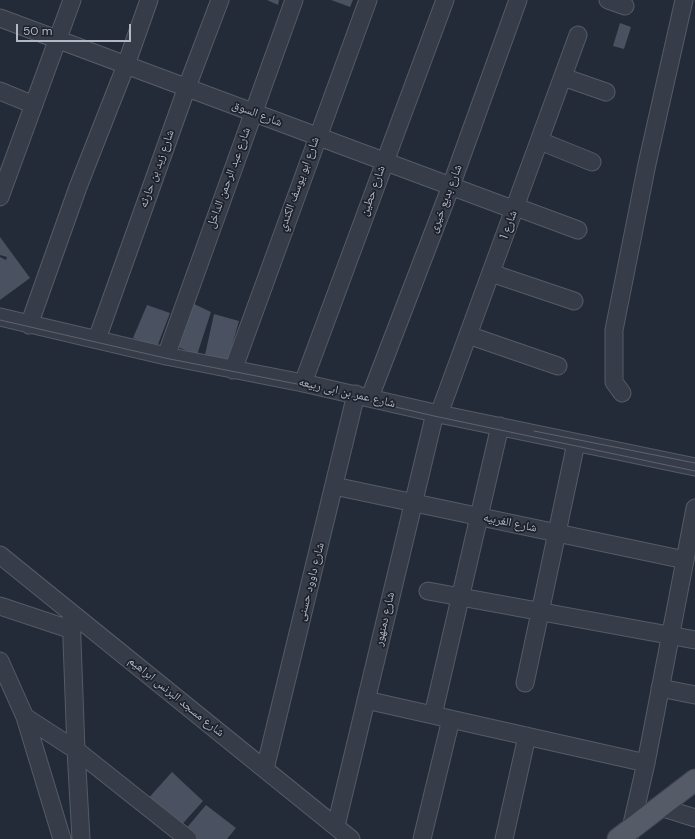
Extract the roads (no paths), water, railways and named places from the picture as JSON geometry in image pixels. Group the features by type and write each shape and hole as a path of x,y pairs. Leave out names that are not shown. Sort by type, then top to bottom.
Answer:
{"main road":[{"path":"625,836 695,780"}],"street":[{"path":"0,197 5,168 34,105 72,0"},
{"path":"29,325 78,188 126,65 148,0"},
{"name":"شارع زيد بن حارثه","path":"97,339 187,87 220,0"},
{"name":"شارع عبد الرحمن الداخل","path":"166,356 252,112 294,0"},
{"name":"شارع ابو يوسف الكندي","path":"233,370 317,136 368,0"},
{"name":"شارع حطين","path":"303,383 445,0"},
{"name":"شارع بديع خيرى","path":"363,396 451,186 518,0"},
{"path":"608,0 625,6"},
{"path":"622,393 614,382 614,330 647,164 684,0"},
{"name":"شارع السوق","path":"0,18 384,162 578,230"},
{"name":"شارع 1","path":"437,414 540,142 578,35"},
{"path":"563,77 606,92"},
{"path":"0,91 34,105"},
{"path":"540,142 592,162"},
{"path":"491,273 574,301"},
{"name":"شارع عمر بن ابى ربيعه","path":"0,317 166,356 303,383 437,414 695,467"},
{"path":"468,335 558,366"},
{"name":"شارع داوود حسنى","path":"265,769 334,486 363,396"},
{"name":"شارع دمنهور","path":"336,826 413,502 437,414"},
{"path":"433,715 500,426"},
{"path":"525,683 576,443"},
{"name":"شارع الغربيه","path":"334,486 685,560"},
{"path":"625,836 646,763 670,636 688,586 685,560 693,531 695,508"},
{"name":"شارع مسجد البرنس ابراهيم","path":"0,555 351,839"},
{"path":"428,591 695,640"},
{"path":"0,606 72,630"},
{"path":"71,613 81,839"},
{"path":"0,661 25,717 62,839"},
{"path":"660,688 695,695"},
{"path":"366,700 646,763"},
{"path":"25,717 76,750 181,836"},
{"path":"422,839 450,719"},
{"path":"504,839 527,736"},
{"path":"660,807 695,818"}],"tram line":[{"path":"0,320 165,358 302,385 434,416 695,471"},
{"path":"534,431 695,463"}]}
